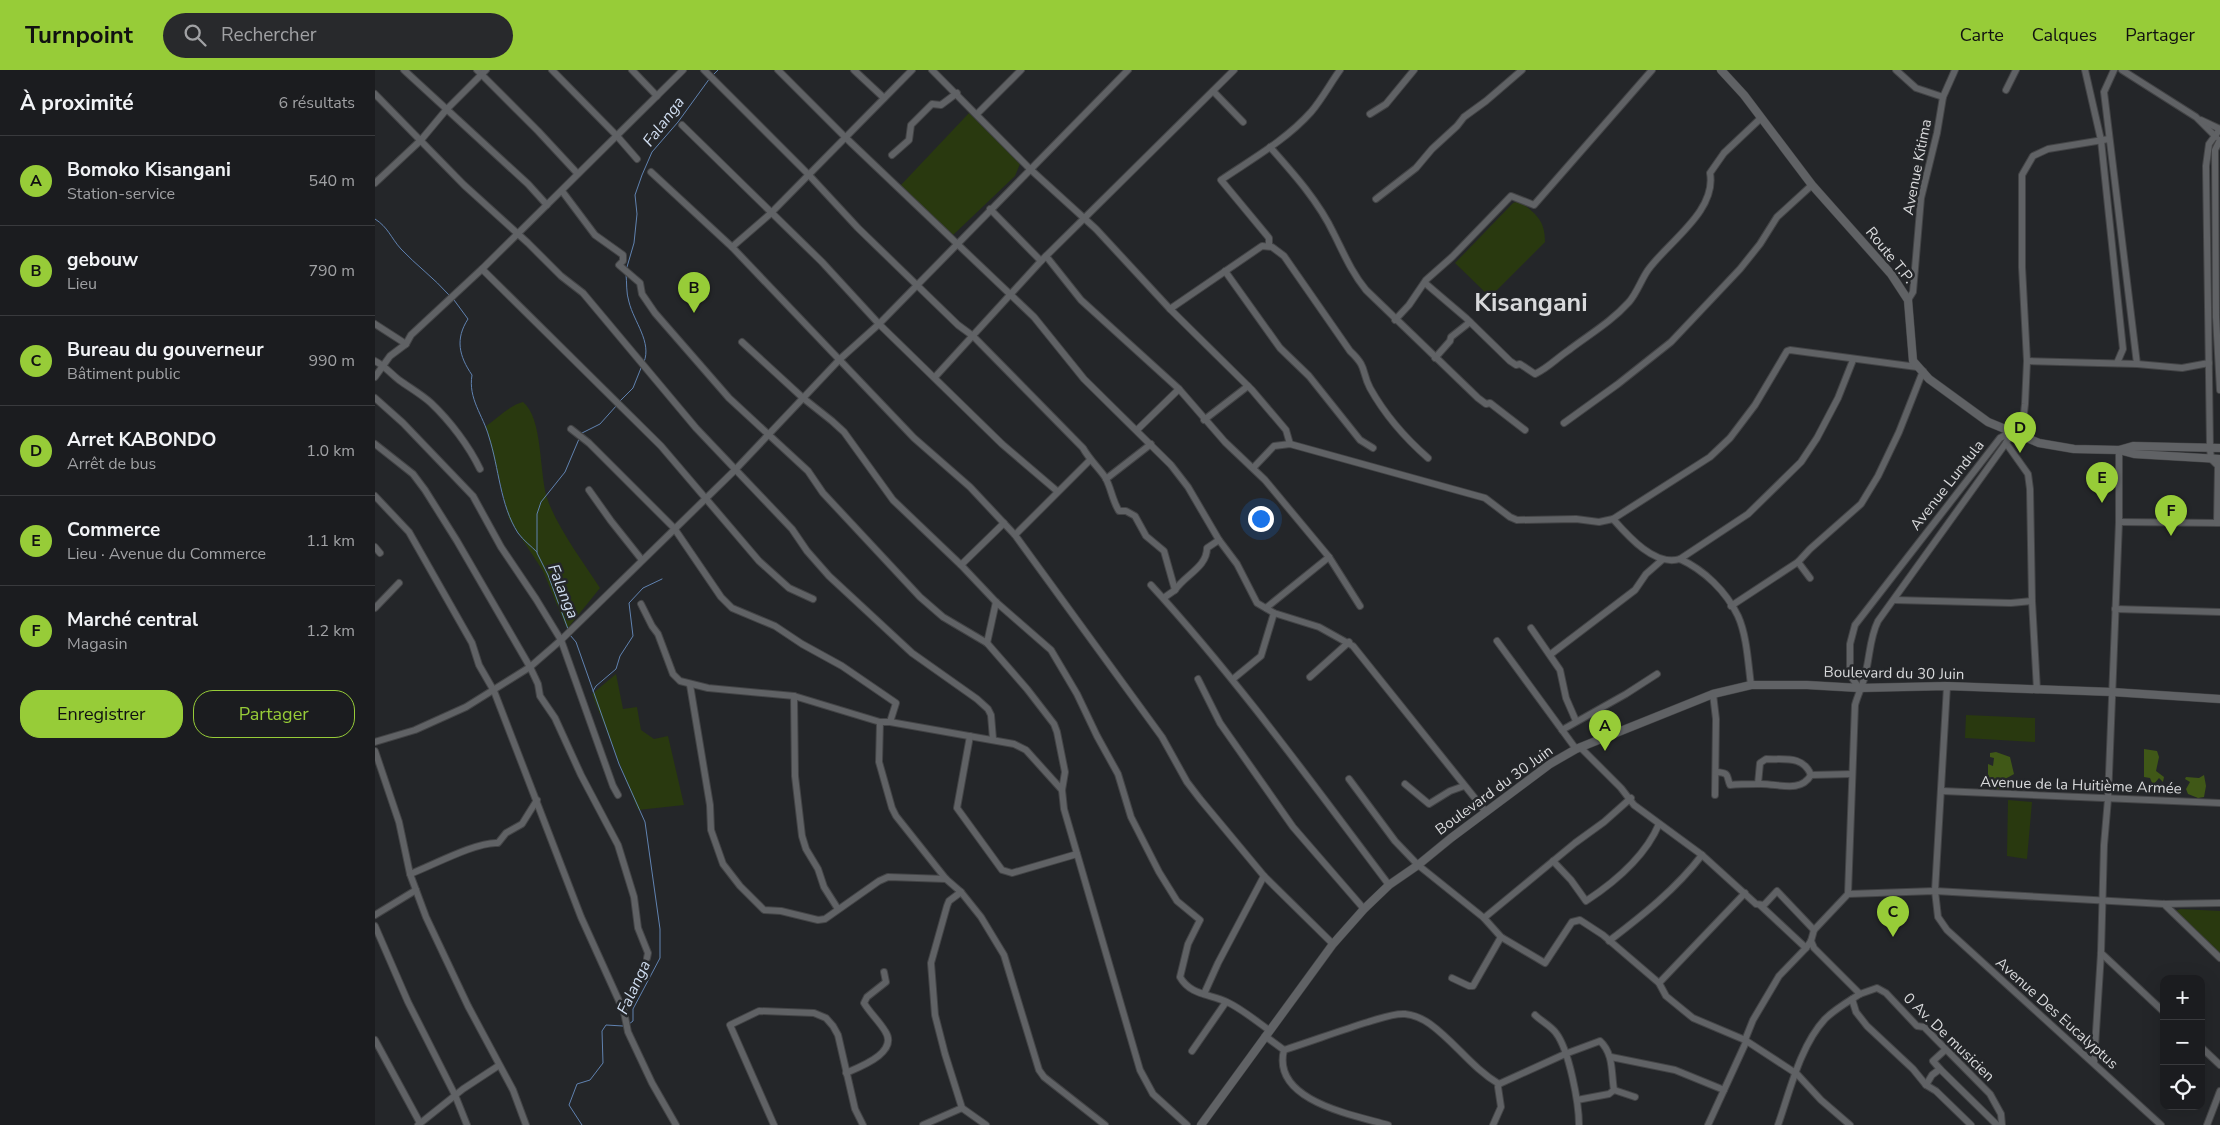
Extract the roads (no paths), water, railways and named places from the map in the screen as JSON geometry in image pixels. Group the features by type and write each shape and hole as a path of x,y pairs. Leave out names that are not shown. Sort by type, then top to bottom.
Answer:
{"street":[{"path":"404,70 528,184 547,206"},
{"path":"552,70 637,159"},
{"path":"631,70 657,96"},
{"path":"375,376 390,356 406,344 411,335 547,206 577,173 683,70"},
{"path":"778,70 956,244 1010,293 1047,331 1084,379 1171,465 1188,487 1219,540 1237,564 1257,602 1275,613 1319,627 1349,642 1486,812"},
{"path":"854,70 884,98"},
{"path":"732,247 770,214 912,70"},
{"path":"933,70 1030,169 1085,218 1170,308 1248,386 1286,430 1291,444"},
{"path":"977,114 1021,70"},
{"path":"375,742 415,730 466,707 530,667 563,638 735,470 840,359 879,324 916,284 1128,70"},
{"path":"935,376 1043,258 1234,70"},
{"path":"1269,245 1269,238 1221,180 1270,147 1310,113 1340,70"},
{"path":"1370,114 1389,101 1414,70"},
{"path":"1376,199 1416,168 1464,117 1522,70"},
{"path":"1395,320 1425,284 1426,280 1452,257 1511,196 1534,205 1652,70"},
{"name":"Route T.P.","path":"1721,70 1731,79 1812,185 1891,274 1908,300 1911,351 1920,369"},
{"path":"1896,70 1916,88 1943,97"},
{"name":"Avenue Kitima","path":"1908,300 1913,292 1921,198 1937,133 1943,97 1955,70"},
{"path":"2006,90 2016,70"},
{"path":"2085,70 2101,140 2123,349 2117,363"},
{"path":"2114,70 2104,92 2137,364"},
{"path":"2122,70 2196,117 2220,129 2215,150 2220,390"},
{"path":"375,183 421,140 481,71 577,173"},
{"path":"709,74 808,174 858,228 958,325 973,336 1070,433 1106,479 1112,500 1119,511 1126,511 1135,516 1146,536 1164,551 1175,590"},
{"path":"1213,91 1243,122"},
{"path":"892,155 909,140 911,124 915,119 932,104 941,105 957,93"},
{"path":"375,94 464,185 561,276 583,293 696,428 792,529 807,551 860,606 897,638 912,654 977,700 988,710 991,715 993,739"},
{"path":"2196,117 2219,139"},
{"path":"1425,284 1470,322 1516,365 1521,364 1535,374 1545,370 1570,349 1595,333 1628,303 1648,271 1693,222 1703,206 1708,193 1711,180 1710,173 1724,153 1761,118"},
{"path":"682,125 770,214 822,262 879,324 935,376 1002,444 1057,491"},
{"path":"2011,432 2024,413 2027,361 2022,267 2022,175 2033,156 2048,149 2109,139"},
{"path":"2211,459 2206,166 2209,144 2219,139"},
{"path":"1270,147 1296,176 1323,215 1353,274 1395,320 1478,398 1486,404 1490,403 1499,409 1525,430"},
{"path":"651,172 732,247 914,438 970,487 1015,535 1162,737 1187,782 1200,800 1264,876 1333,944"},
{"path":"1564,424 1671,342 1740,269 1760,244 1777,217 1812,185"},
{"path":"562,191 595,235 623,255 623,261 619,265 640,283 642,294 655,313 729,398 808,471 823,493 920,597 943,617 987,643 1027,688 1054,724 1061,746 1065,772 1062,790 1064,808 1140,1070 1153,1094 1187,1125"},
{"path":"990,209 1043,258 1081,300 1179,389 1225,442 1254,467 1329,557 1360,606"},
{"path":"1170,308 1262,246 1269,245 1284,256 1350,351 1360,361 1369,386 1388,417 1410,443 1428,458"},
{"path":"482,269 661,446 769,570 789,588 813,599"},
{"path":"1225,271 1280,348 1304,370 1360,440 1373,448"},
{"path":"2208,293 2219,302"},
{"path":"2117,301 2130,302"},
{"path":"2208,310 2218,319"},
{"path":"1435,358 1450,341 1451,337 1470,322"},
{"path":"375,324 406,344"},
{"path":"742,342 803,398 844,432 893,500 961,565 996,602 1051,650 1060,663 1118,774 1131,817 1150,857 1177,901 1200,920 1188,944 1180,970 1180,977 1191,990 1226,1002 1267,1033 1284,1050"},
{"path":"1254,467 1274,446 1291,444 1485,498 1517,520 1576,519 1599,522 1613,519 1711,457 1730,438 1755,405 1790,350 1920,369 1929,379 1988,422 2039,443 2074,449 2119,450 2134,454 2211,459 2219,462 2218,523 2119,522"},
{"path":"1613,519 1632,540 1662,560 1672,562 1680,559 1748,514 1801,462 1817,438 1838,398 1853,360"},
{"path":"375,361 385,365 398,380 432,404 475,458 479,470"},
{"path":"2027,361 2117,363 2182,368 2209,363"},
{"path":"1731,606 1798,562 1815,543 1861,504 1899,432 1920,369"},
{"path":"1204,420 1248,386"},
{"path":"1137,430 1179,389"},
{"path":"375,398 403,423 473,496 501,546 563,638 613,786 618,795"},
{"path":"571,429 674,528 721,597 732,608 775,626 802,644 842,666 896,703 890,722"},
{"name":"Avenue Lundula","path":"1848,894 1855,705 1859,688 1866,674 1874,630 1878,621 2006,443 2011,432"},
{"name":"Avenue Lundula","path":"1859,688 1850,675 1850,644 1855,625 2000,438 2011,432"},
{"path":"2006,443 2029,474 2032,530 2032,601 2037,690"},
{"path":"375,444 413,474 425,490 457,541 530,667 538,684 540,696 555,718 618,845 633,897 638,928 648,954 647,958"},
{"path":"1106,479 1151,444"},
{"path":"2119,450 2133,446 2220,448"},
{"path":"2094,1063 2101,953 2103,845 2108,799 2119,522 2119,450"},
{"path":"1015,535 1090,460"},
{"path":"589,490 642,560"},
{"path":"375,496 409,532 472,643 479,665 494,691 581,917 624,1012 628,1032 646,1071 676,1125"},
{"path":"961,565 1004,523"},
{"path":"1165,597 1175,590 1200,565 1207,556 1207,548 1219,540"},
{"path":"1266,608 1329,557"},
{"path":"1680,559 1695,566 1708,577 1738,617 1746,646 1751,685"},
{"path":"1551,654 1635,590 1646,574 1662,560"},
{"path":"1798,562 1810,578"},
{"path":"375,608 399,583"},
{"path":"1151,585 1165,597 1233,679 1389,885"},
{"path":"1894,600 2011,603 2032,601"},
{"path":"987,643 996,602"},
{"path":"641,604 652,626 659,634 673,674 680,681 708,688 794,696 880,722 890,722 1014,744 1026,750 1062,790"},
{"path":"2115,609 2220,612"},
{"path":"1233,679 1261,656 1275,613"},
{"path":"1531,628 1551,654 1560,670 1566,698 1576,721"},
{"path":"1497,641 1562,730 1578,748 1631,798 1635,805 1702,855 1806,948"},
{"path":"1310,677 1349,642"},
{"path":"1562,730 1657,674"},
{"path":"1197,679 1220,723 1293,827 1364,909"},
{"path":"690,685 710,805 711,830 723,864 740,886 765,910 818,920 825,918 879,881 888,877 947,879"},
{"name":"Boulevard du 30 Juin","path":"1201,1125 1333,944 1364,909 1389,885 1486,812 1550,764 1578,748 1713,694 1751,685 1807,685 1859,688 1947,686 2111,692 2220,699"},
{"path":"1935,891 1947,686"},
{"path":"1713,694 1715,795"},
{"path":"794,696 795,776 802,836 818,869 824,887 838,910"},
{"path":"880,722 879,762 892,808 947,879 961,892 991,931 1004,955 1039,1070 1050,1082 1105,1125"},
{"path":"971,736 957,808 1002,870 1012,873 1077,854"},
{"path":"375,751 399,822 416,890 427,917 519,1104 526,1125"},
{"path":"1758,784 1760,763 1766,758 1801,762 1807,765 1811,775"},
{"path":"1716,772 1725,773 1728,776 1730,785 1758,784 1792,787 1807,782 1811,775"},
{"path":"1811,775 1852,774"},
{"path":"1349,779 1395,841 1417,865 1484,918 1501,938 1545,964 1575,920 1580,920 1659,982 1666,996 1693,1018 1745,1041 1797,1074 1821,1100 1850,1125"},
{"path":"1405,784 1429,804 1450,791 1464,786"},
{"name":"Avenue de la Huitième Armée","path":"1942,792 2220,803"},
{"path":"1484,918 1553,860 1604,822 1631,798"},
{"path":"411,874 472,849 498,843 506,833 522,824 537,800"},
{"path":"1553,860 1586,901 1603,890 1627,868 1648,844 1659,824"},
{"path":"1609,941 1687,875 1702,855"},
{"path":"1204,994 1218,963 1264,876"},
{"path":"375,915 416,890"},
{"path":"1760,905 1764,905 1777,891 1814,930"},
{"path":"1708,1125 1753,1020 1779,976 1806,948 1811,941 1814,930 1848,894 1935,891 2164,904 2220,903"},
{"name":"Avenue Des Eucalyptus","path":"1935,891 1938,916 1947,930 2161,1125"},
{"path":"961,892 949,901 931,962 935,1015 962,1108 986,1125"},
{"path":"1659,982 1745,893"},
{"path":"2164,904 2220,958"},
{"path":"375,926 408,1002 455,1095 467,1125"},
{"path":"1452,978 1473,986 1501,938"},
{"path":"1778,1125 1797,1074 1801,1057 1813,1034 1827,1018 1860,994 1814,948 1811,941"},
{"path":"2101,953 2160,1008"},
{"path":"847,1073 859,1068 887,1048 889,1041 886,1032 865,1003 867,997 886,982 884,972"},
{"name":"0 Av. De musicien","path":"1860,994 1877,988 1886,993 1917,1026 1924,1027 1990,1094 2001,1114 2002,1125"},
{"path":"1852,999 1853,1007 1862,1020 1892,1051 1913,1069 1926,1086 1935,1091 1971,1125"},
{"path":"1192,1051 1226,1002"},
{"path":"774,1125 730,1025 759,1011 768,1010 814,1013 826,1018 833,1026 838,1036 855,1109 863,1125"},
{"path":"1284,1050 1392,1015 1404,1014 1417,1017 1429,1023 1454,1044 1475,1067 1499,1084"},
{"path":"1535,1015 1555,1031 1561,1041 1577,1100 1579,1125"},
{"path":"375,1040 419,1124 455,1095 499,1066"},
{"path":"1499,1084 1565,1054 1601,1041 1606,1046 1611,1057 1614,1090"},
{"path":"1284,1050 1281,1063 1284,1074 1311,1101 1388,1125"},
{"path":"1945,1050 1933,1061 1997,1125"},
{"path":"2205,1051 2220,1065"},
{"path":"1611,1057 1675,1070 1724,1090"},
{"path":"1926,1086 1932,1075 1940,1069"},
{"path":"1493,1125 1501,1107 1499,1084"},
{"path":"1577,1100 1609,1094 1614,1090"},
{"path":"1614,1090 1635,1097"},
{"path":"2207,1125 2220,1091"},
{"path":"923,1125 962,1108"}],"waterway":[{"name":"Falanga","path":"713,75 718,70"},
{"name":"Falanga","path":"627,267 634,243 637,214 635,195 652,152 678,122 710,78"},
{"path":"375,219 386,229 401,249 449,295"},
{"name":"Falanga","path":"626,274 631,310 646,347 644,362"},
{"path":"454,300 468,319 461,334 460,347 464,361 472,375 472,392 489,437 507,511 518,533 537,552"},
{"name":"Falanga","path":"619,402 633,388 641,368"},
{"name":"Falanga","path":"582,433 600,424 617,405"},
{"name":"Falanga","path":"568,629 548,575 537,553 537,514 541,502 565,472 579,439"},
{"path":"593,691 596,686 616,669 620,656 633,636 629,603 643,588 662,579"},
{"name":"Falanga","path":"570,635 576,642 619,764 645,822 660,929 660,958 633,1009 633,1021 629,1024"},
{"name":"Falanga","path":"582,1125 569,1105 577,1084 590,1080 603,1063 602,1031 606,1025 623,1026"}],"place":[{"name":"gebouw","path":"694,313"},
{"name":"Arret KABONDO","path":"2020,453"},
{"name":"Commerce","path":"2102,503"},
{"name":"Marché central","path":"2171,536"},
{"name":"Bomoko Kisangani","path":"1605,751"},
{"name":"Bureau du gouverneur","path":"1893,937"}],"district":[{"name":"Kisangani","path":"1531,302"}]}
